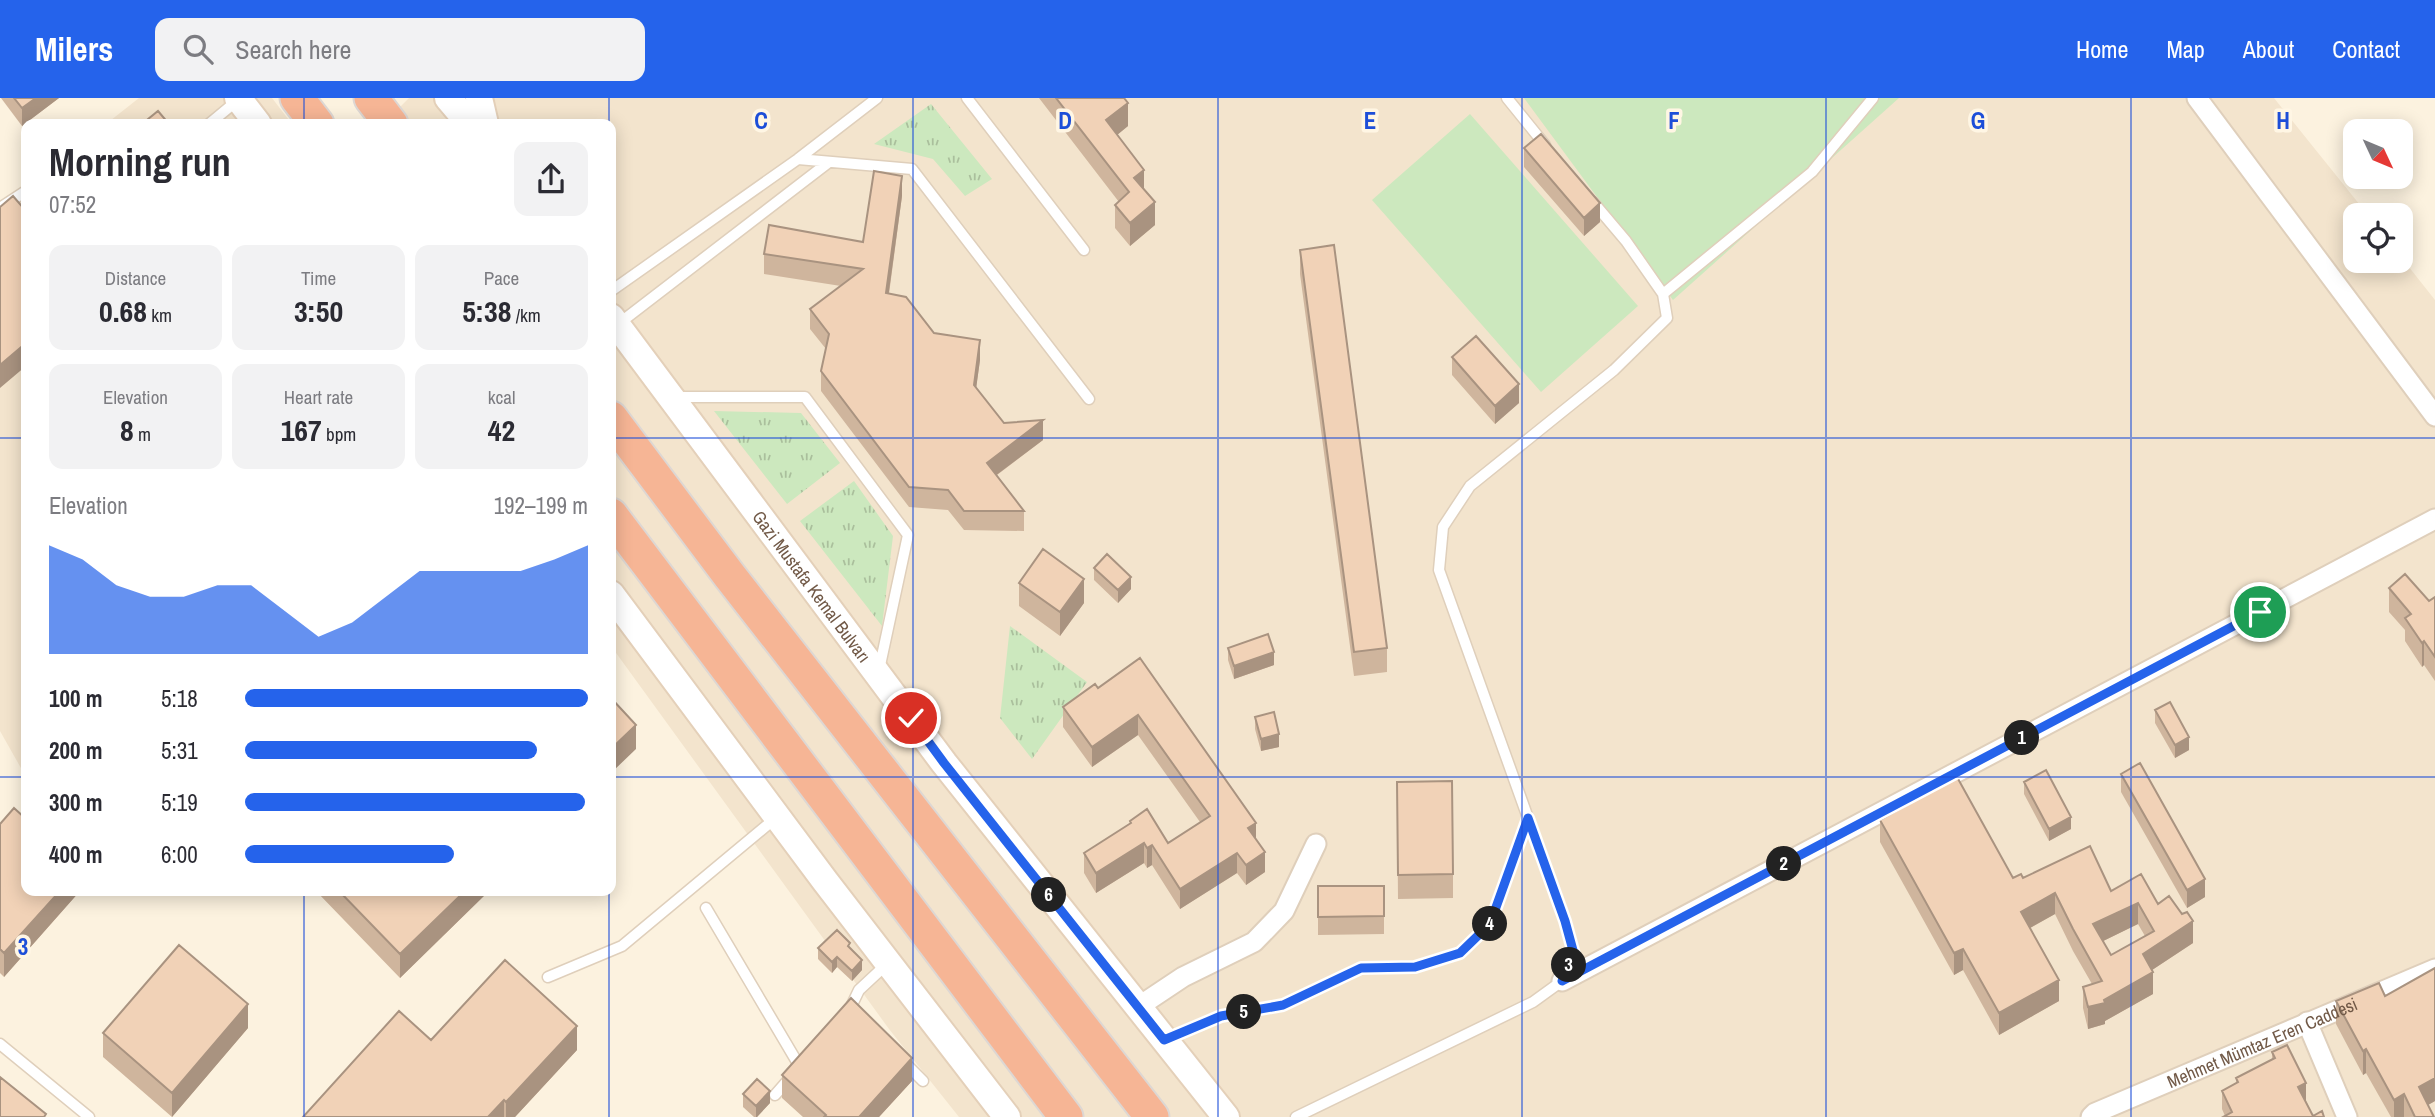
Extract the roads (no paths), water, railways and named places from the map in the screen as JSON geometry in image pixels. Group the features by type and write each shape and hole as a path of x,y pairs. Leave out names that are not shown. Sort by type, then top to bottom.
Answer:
{"highway":[{"path":"297,98 313,119"},
{"path":"371,98 387,119"},
{"path":"616,425 729,575 1152,1117"},
{"path":"616,522 1066,1117"}],"street":[{"path":"238,98 254,119"},
{"path":"448,98 466,119"},
{"path":"479,98 484,119"},
{"path":"2197,98 2435,416"},
{"name":"Gazi Mustafa Kemal Bulvarı","path":"616,328 944,763 1226,1117"},
{"path":"1562,981 2435,519"},
{"path":"616,601 1007,1117"},
{"path":"1138,1007 1183,977 1254,942 1284,911 1316,844"},
{"name":"Mehmet Mümtaz Eren Caddesi","path":"2094,1116 2435,969"},
{"path":"2307,1023 2347,1117"}],"lane":[{"path":"215,119 238,98"},
{"path":"616,286 798,159 877,98"},
{"path":"967,98 1084,250"},
{"path":"1507,98 1550,151"},
{"path":"1663,294 1812,172 1873,98"},
{"path":"798,159 912,169 1089,399"},
{"path":"616,322 829,162"},
{"path":"1296,1117 1533,1002 1562,981 1574,954 1565,921 1440,570 1443,527 1470,486 1614,370 1667,318 1663,294 1626,241 1584,191"},
{"path":"0,208 21,194"},
{"path":"670,397 805,397 908,535 878,674"},
{"path":"548,977 622,946 778,817"},
{"path":"1164,1040 1221,1016 1283,1005 1361,968 1415,967 1460,953 1490,924 1528,818"},
{"path":"706,908 800,1067"},
{"path":"842,1020 851,1010 859,990 888,962"},
{"path":"851,1010 860,1019"},
{"path":"0,1044 89,1117"},
{"path":"896,1054 923,1081"},
{"path":"775,1095 808,1058"}]}
